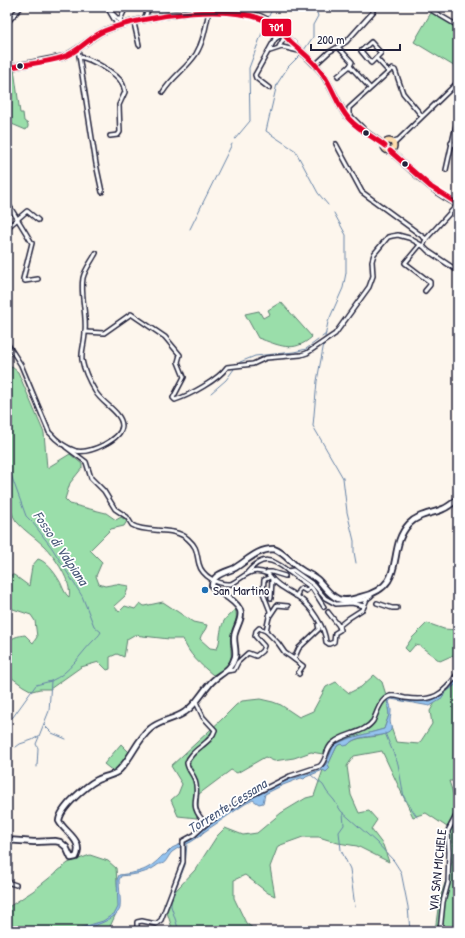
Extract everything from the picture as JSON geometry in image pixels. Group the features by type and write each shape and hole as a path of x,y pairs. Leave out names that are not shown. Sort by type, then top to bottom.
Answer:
{"main road":[{"path":"7,68 64,57 78,49 91,38 118,26 143,20 208,10 235,11 251,14 266,19 274,25 315,65 349,119 374,138 391,145 397,157 409,169 458,204"}],"street":[{"path":"7,23 21,7"},
{"path":"107,7 119,20 131,23 139,45"},
{"path":"118,26 119,20 126,7"},
{"path":"143,20 150,7"},
{"path":"426,7 458,26"},
{"path":"163,92 169,82 196,53 201,43 208,10"},
{"path":"110,11 118,26"},
{"path":"110,11 113,22 111,29"},
{"path":"315,65 329,52 346,42 373,12"},
{"path":"269,88 255,76 275,38 274,25"},
{"path":"275,38 284,35"},
{"path":"279,47 284,35"},
{"path":"371,42 381,53 376,58 371,63 361,52 371,42"},
{"path":"269,51 279,47 288,47 301,51"},
{"path":"338,47 352,62 350,66 338,76"},
{"path":"78,49 96,164 102,192"},
{"path":"80,57 88,58 116,76 122,83 125,92 119,105 120,132 118,135 110,136"},
{"path":"376,58 388,71"},
{"path":"350,66 370,88"},
{"path":"365,132 349,114 348,110 350,106 392,68 395,70 402,92 422,116"},
{"path":"391,145 458,82"},
{"path":"446,170 458,116"},
{"path":"451,143 458,146"},
{"path":"336,144 362,192 426,239"},
{"path":"7,202 32,243 23,279 38,279"},
{"path":"425,291 430,282 405,263 458,204"},
{"path":"7,228 27,212 38,220"},
{"path":"85,332 104,334 131,314 165,337 180,355 178,362 184,378 173,398 177,399 195,392 223,373 227,368 249,365 266,358 301,355 307,353 336,332 366,292 373,276 373,256 388,238 396,235 403,236 421,245 458,272"},
{"path":"7,343 21,365 49,432 57,440 77,451 85,451 102,445 116,437 122,426 118,416 99,398 87,377 82,358 85,332 83,278 85,271 96,253"},
{"path":"65,445 68,450 86,462 91,478 104,491 115,509 127,517 133,526 184,535 194,545 201,568 214,581 222,584 231,584 247,573 255,565 266,559 277,562 310,587 324,607"},
{"path":"358,603 384,587 387,583 401,537 410,523 420,517 441,510 458,500"},
{"path":"7,840 60,842 66,847 71,858 75,858 78,854 77,843 73,836 60,823 59,820 61,814 75,797 88,786 118,770 128,760 140,739 150,728 182,714 196,702 210,683 226,671 232,664 235,655 234,636 241,614 237,605 212,586 218,576 236,568 253,555 266,550 274,549 285,555 299,569 317,579 332,596 364,606"},
{"path":"288,571 292,570 302,576 318,588 325,598 336,604 369,597"},
{"path":"247,573 260,571 272,572 285,576"},
{"path":"265,572 283,588 303,602 319,621 325,632 326,642 329,644 333,643 335,633 340,630 340,626 363,609 369,597"},
{"path":"271,578 271,598"},
{"path":"264,630 270,611 263,590 264,580 271,578"},
{"path":"296,596 301,588 306,591 310,587"},
{"path":"377,603 392,608 397,608"},
{"path":"269,617 278,605 288,606"},
{"path":"328,612 340,626"},
{"path":"293,658 298,650 319,629 318,626"},
{"path":"226,671 234,670 238,662 248,654 256,656 262,651 264,646 257,639 255,633 258,628 264,630 278,643 285,654 293,658 302,666 298,673 299,674"},
{"path":"143,931 137,928 137,922 142,921 156,924 160,921 182,866 184,858 183,841 194,835 206,824 246,798 290,776 320,766 323,763 331,744 370,724 387,697 392,696 422,699 434,697 446,688 458,673"},
{"path":"196,702 204,718 215,730 212,735 193,753 187,763 195,780 196,812 206,824"},
{"name":"VIA SAN MICHELE","path":"440,931 443,902 448,883 448,831 458,812"},
{"path":"7,882 16,885"}],"green space":[{"path":"432,11 458,27 457,68 414,42"},
{"path":"14,69 20,113 23,113 24,121 28,124 26,130 7,122 9,96 7,95 7,71"},
{"path":"281,302 312,337 305,342 292,347 279,345 258,338 245,314 259,311 263,318 270,314 268,310"},
{"path":"12,367 18,372 44,433 47,468 70,454 82,464 82,468 70,483 65,499 70,504 106,513 116,520 121,517 127,521 124,526 111,529 90,550 102,562 96,576 99,584 105,586 116,584 129,586 125,596 114,606 119,612 125,606 135,609 140,603 144,606 163,602 193,622 207,625 200,639 210,648 217,649 222,624 235,609 236,619 230,641 231,658 227,666 221,671 213,675 192,655 183,639 134,635 127,639 124,657 117,654 110,657 110,669 107,670 99,662 81,667 50,689 32,691 8,675 7,644 15,637 25,635 33,643 37,637 35,621 31,615 7,607 7,575 14,575 29,586 32,566 38,559 41,560 53,571 65,593 69,597 68,585 65,577 53,556 16,521 7,501 7,369"},
{"path":"427,623 444,629 458,630 458,653 440,661 420,646 415,645 409,652 405,648 412,638"},
{"path":"374,675 382,682 387,698 389,715 384,729 342,741 334,745 329,755 311,752 294,758 274,761 265,757 237,773 231,770 199,794 197,818 178,816 171,800 178,794 182,784 171,766 236,705 242,701 260,699 281,705 299,717 313,711 326,687 336,682 349,693 361,687"},
{"path":"458,681 458,781 449,781 458,808 447,827 426,813 413,817 382,751 354,756 347,766 351,795 359,813 369,811 377,820 371,829 383,845 389,862 357,846 338,843 319,837 303,837 278,846 270,867 275,896 268,893 245,875 234,880 234,898 246,923 257,931 173,931 164,903 195,870 217,836 225,828 243,835 257,833 281,813 306,798 314,796 323,770 329,767 328,765 337,746 342,744 348,745 352,741 358,739 384,734 389,732 391,727 396,742 419,744 432,724 430,711 437,699"},
{"path":"121,744 130,753 114,772 104,764"},
{"path":"458,817 458,931 435,931 439,901 452,862 447,840 455,820"},
{"path":"90,855 108,861 116,868 119,907 108,931 7,931 7,908 33,891 68,863"}],"water":[{"path":"458,679 458,683 446,692 440,700 430,706 391,699 389,702 391,709 391,730 388,733 364,737 352,741 348,745 344,746 342,744 337,746 328,765 330,768 326,772 323,770 304,779 301,778 283,785 265,794 263,803 259,804 253,800 245,804 194,840 172,852 163,863 141,873 121,876 119,880 120,908 117,913 106,921 75,931 70,931 103,921 115,913 118,907 117,880 119,875 138,872 148,868 172,848 196,837 202,830 248,798 285,781 320,770 326,764 334,745 347,739 384,729 389,715 387,698 394,697 417,701 431,701"}],"waterway":[{"path":"268,18 273,7"},
{"path":"304,50 313,37 313,25 318,16 315,7"},
{"path":"235,139 250,121 249,68 266,22"},
{"path":"296,151 266,131 277,84 288,67 300,55"},
{"path":"190,229 232,144"},
{"path":"296,152 318,193 328,205"},
{"path":"325,337 328,322 343,288 346,273 346,235 334,213"},
{"path":"322,337 326,334"},
{"path":"239,364 240,362 255,356 294,352 306,349 318,340"},
{"path":"324,343 317,381 313,426 343,478 347,512 354,541 356,563"},
{"path":"211,393 226,380 234,369"},
{"name":"Fosso di Valpiana","path":"7,464 26,516 52,548 82,596 94,626 101,632 69,669 58,678 51,681 49,711 39,736 16,747"},
{"path":"7,720 13,717 36,685 51,681"},
{"path":"44,725 52,733 66,739"},
{"path":"385,733 398,764 404,797 417,817"},
{"path":"37,767 38,748 36,744 39,737"},
{"path":"311,775 323,785 341,811 376,842 394,861 401,872 408,907 410,931"},
{"path":"343,813 344,825 339,832 341,850 350,869 355,907"},
{"path":"179,931 171,906 171,901 185,865 187,844"}],"transit line":[{"name":"701","path":"7,68 50,61 69,55 104,31 142,20 192,13 218,12 241,14 261,19 276,27 320,70 341,108 349,119 385,146"},
{"name":"701","path":"390,151 431,187 458,204"}],"place":[{"name":"San Martino","path":"205,590"}],"water label":[{"name":"Torrente Cessana","path":"227,806"}]}
